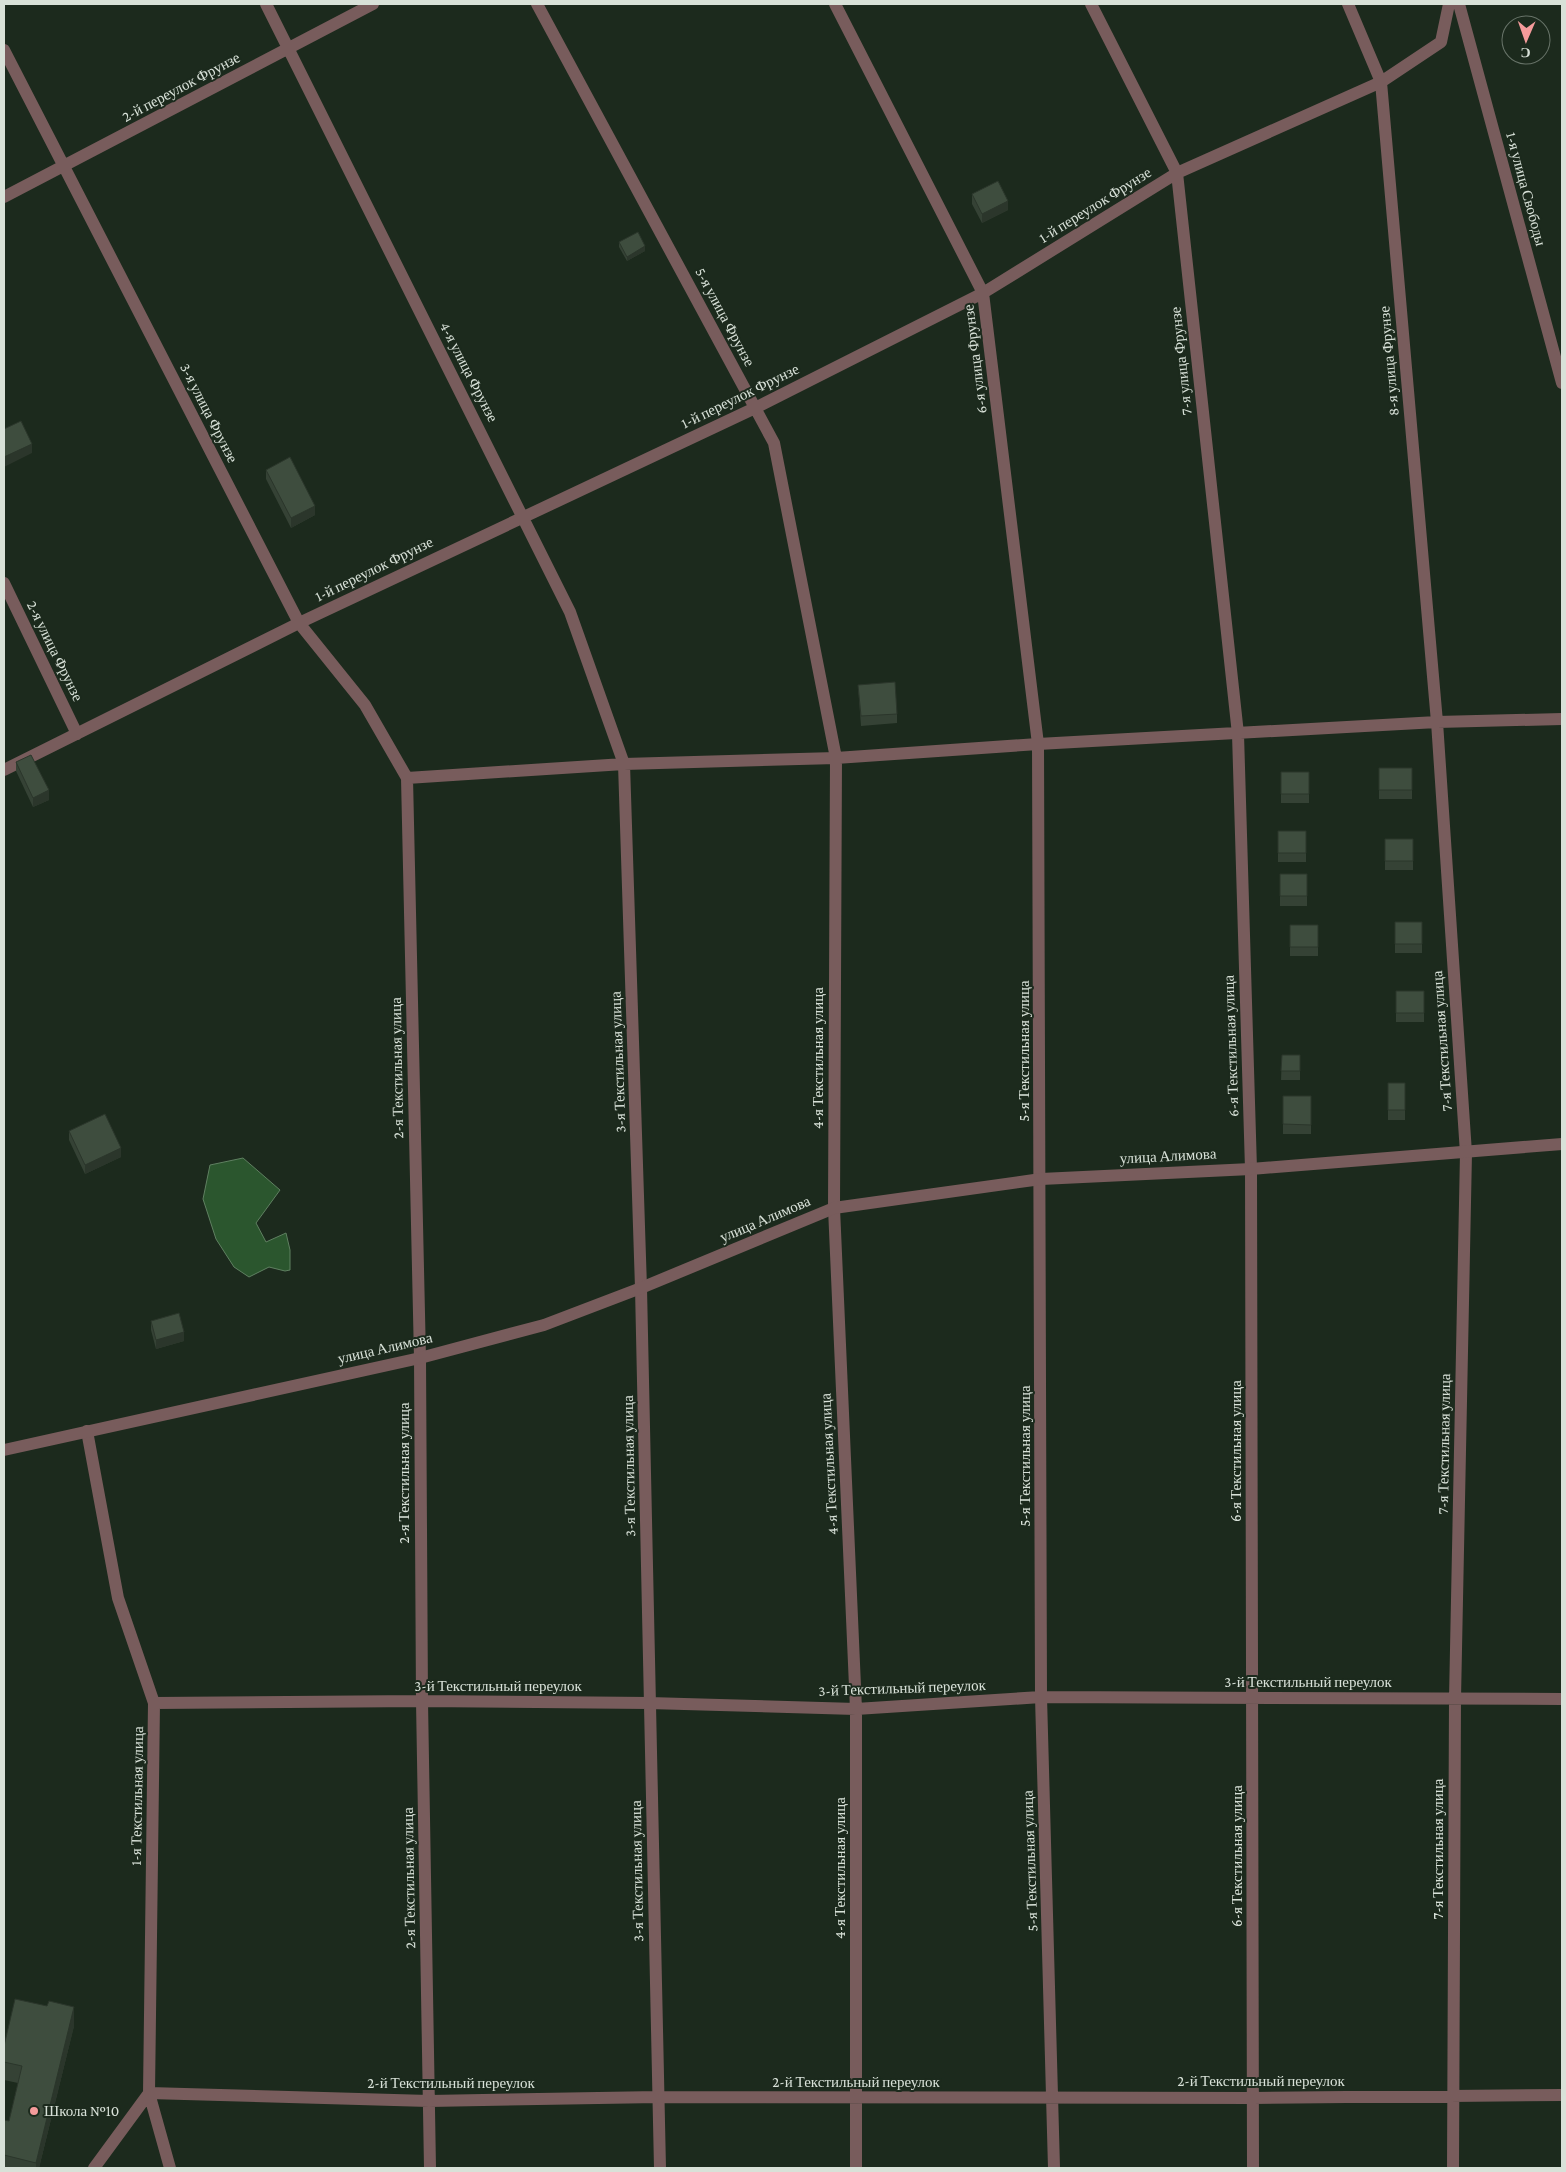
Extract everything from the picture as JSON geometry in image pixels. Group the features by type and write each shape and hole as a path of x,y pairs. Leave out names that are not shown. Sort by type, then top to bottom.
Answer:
{"street":[{"name":"4-я улица Фрунзе","path":"266,4 570,612 624,764"},
{"name":"2-й переулок Фрунзе","path":"4,197 65,167 373,4"},
{"name":"5-я улица Фрунзе","path":"537,4 774,443 836,758"},
{"name":"6-я улица Фрунзе","path":"835,4 984,293 1038,744"},
{"name":"7-я улица Фрунзе","path":"1091,4 1177,173 1238,734"},
{"name":"8-я улица Фрунзе","path":"1348,4 1381,82 1437,722"},
{"name":"1-й переулок Фрунзе","path":"4,770 523,516 755,408 984,293 1177,173 1381,82 1441,42 1449,4"},
{"name":"1-я улица Свободы","path":"1459,4 1562,383"},
{"name":"3-я улица Фрунзе","path":"4,50 299,624 365,705 407,778"},
{"name":"2-я улица Фрунзе","path":"4,583 77,734"},
{"path":"407,778 624,764 836,758 1038,744 1437,722 1562,719"},
{"name":"7-я Текстильная улица","path":"1437,722 1466,1153 1455,1699 1453,2168"},
{"name":"6-я Текстильная улица","path":"1238,734 1251,1169 1253,2168"},
{"name":"5-я Текстильная улица","path":"1038,744 1041,1179 1041,1697 1054,2168"},
{"name":"4-я Текстильная улица","path":"836,758 834,1208 856,1709 856,2168"},
{"name":"3-я Текстильная улица","path":"624,764 641,1288 660,2168"},
{"name":"2-я Текстильная улица","path":"407,778 420,1358 422,1701 430,2168"},
{"name":"улица Алимова","path":"4,1450 420,1358 544,1325 641,1288 834,1208 1041,1179 1251,1169 1562,1144"},
{"name":"1-я Текстильная улица","path":"87,1431 118,1598 154,1703 150,2093 170,2168"},
{"name":"3-й Текстильный переулок","path":"154,1703 422,1701 649,1703 856,1709 1041,1697 1562,1699"},
{"path":"94,2168 150,2093"},
{"name":"2-й Текстильный переулок","path":"150,2093 428,2101 658,2097 1253,2098 1562,2095"}],"shaded area":[{"path":"243,1158 280,1190 256,1223 266,1242 286,1233 290,1250 290,1270 285,1271 269,1267 249,1277 234,1267 216,1239 203,1199 210,1165"}],"building":[{"path":"998,181 1008,201 982,214 972,194"},
{"path":"638,232 645,246 627,257 619,242"},
{"path":"21,421 32,444 4,457 4,429"},
{"path":"290,457 315,506 291,518 266,470"},
{"path":"895,682 897,714 861,716 858,685"},
{"path":"31,755 49,790 33,798 16,762"},
{"path":"1379,768 1412,768 1412,790 1379,790"},
{"path":"1281,772 1309,772 1309,794 1281,794"},
{"path":"1278,831 1306,831 1306,853 1278,853"},
{"path":"1385,839 1413,839 1413,861 1385,861"},
{"path":"1280,874 1307,874 1307,896 1280,896"},
{"path":"1395,922 1422,922 1422,944 1395,944"},
{"path":"1290,925 1318,925 1318,947 1290,947"},
{"path":"1396,991 1424,991 1424,1013 1396,1013"},
{"path":"1282,1055 1300,1055 1300,1071 1281,1071"},
{"path":"1388,1083 1405,1083 1405,1110 1388,1110"},
{"path":"1283,1096 1311,1096 1311,1125 1283,1124"},
{"path":"105,1114 121,1148 85,1165 69,1131"},
{"path":"179,1313 184,1332 156,1340 151,1321"},
{"name":"Школа №10","path":"15,1999 47,2006 49,2001 74,2007 36,2163 4,2155 4,2120 9,2121 22,2066 4,2062 4,2046"}],"place":[{"name":"Школа №10","path":"34,2111"}]}
